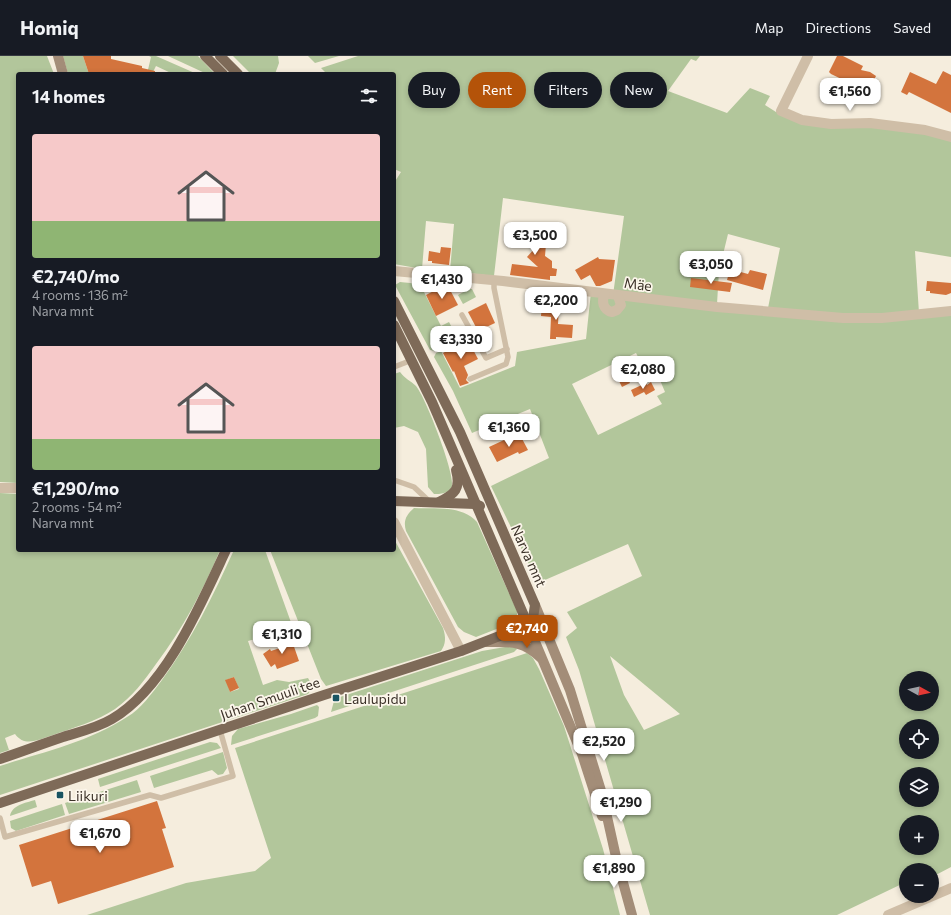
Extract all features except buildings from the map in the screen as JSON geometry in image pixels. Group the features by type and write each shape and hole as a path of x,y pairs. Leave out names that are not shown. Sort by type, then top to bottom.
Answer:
{"main road":[{"path":"58,56 62,72"},
{"path":"205,56 221,72"},
{"path":"220,56 236,72"},
{"name":"Narva mnt","path":"396,305 456,426 535,605 570,690 608,814 616,857"},
{"name":"Narva mnt","path":"396,330 432,402 545,663 582,754 616,857 632,915"},
{"path":"434,503 452,496 457,488 457,475 450,446"},
{"path":"396,501 475,504 491,513 499,523"},
{"path":"0,759 85,731 112,719 134,702 154,680 175,649 194,617 225,552"},
{"path":"528,625 533,618 535,605"},
{"name":"Juhan Smuuli tee","path":"0,803 462,651 528,625"},
{"path":"486,642 519,643 533,650 545,663"}],"street":[{"path":"808,56 781,111 809,121 831,124 870,122 925,130 951,137"},
{"name":"Mäe","path":"396,271 494,280 618,296 843,318 882,318 951,311"},
{"path":"605,294 603,304 605,309 612,312 617,310 621,305 618,296"},
{"path":"0,488 16,488"},
{"path":"396,526 462,651"},
{"path":"888,915 951,888"}],"lane":[{"path":"470,379 506,364 508,356 494,288 494,280"},
{"path":"462,315 486,358 507,348"},
{"path":"396,366 412,360"},
{"path":"396,481 414,487 434,503"},
{"path":"0,818 5,837 150,794 161,798 233,776 220,730"}],"green space":[{"path":"0,56 47,56 53,72 16,72 16,483 0,482"},
{"path":"63,56 83,56 88,72 67,72"},
{"path":"149,56 156,56 192,72 169,72 156,66 153,72 147,72 151,57"},
{"path":"168,56 198,56 213,72 203,72"},
{"path":"233,56 278,56 279,63 276,72 249,72"},
{"path":"308,56 339,56 315,63"},
{"path":"358,56 700,56 696,61 691,59 668,91 727,113 750,88 770,96 765,105 776,112 781,111 802,120 870,123 951,138 951,257 915,251 919,313 951,311 951,867 939,873 939,863 899,863 899,885 837,915 650,915 579,670 566,637 577,628 567,612 642,576 628,544 538,583 491,486 549,458 530,409 472,433 453,391 434,357 436,353 441,351 460,388 515,366 517,352 586,339 591,292 613,295 624,216 503,198 494,276 450,271 454,224 426,221 422,269 396,264 396,180 401,172 396,170 396,72 325,72 321,68","holes":["728,234 780,248 768,308 717,304 719,271","636,353 648,376 657,373 665,392 657,396 662,404 598,435 572,384","610,656 680,714 644,730 624,695"]},
{"path":"400,282 420,284 441,326 449,322 458,339 435,351 430,350 396,284"},
{"path":"472,289 476,297 463,304 458,295"},
{"path":"400,372 416,386 426,404 449,466 452,486 449,491 434,494 428,487 426,449 418,432 404,426 396,428 396,373"},
{"path":"0,493 16,494 16,552 219,552 207,580 184,623 147,677 127,699 115,709 93,721 38,740 28,742 23,741 15,734 5,738 9,750 0,753"},
{"path":"414,508 456,510 471,517 477,522 517,611 517,621 476,637 464,632 458,627 406,531 406,518"},
{"path":"396,543 443,628 445,640 443,648 441,651 326,686 321,679 271,552 396,552"},
{"path":"233,552 266,552 293,628 248,641 263,685 277,680 289,682 308,678 313,687 308,694 0,795 0,766 81,740 112,726 132,714 142,705 173,665 210,601","holes":["234,677 239,689 230,692 226,680"]},
{"path":"505,647 516,647 517,649 514,652 331,712 334,701 340,697 482,651"},
{"path":"527,653 533,658 539,669 564,726 603,849 620,915 87,915 186,883 255,871 271,858 235,748"},
{"path":"317,705 319,707 318,716 315,718 231,745 232,736 238,729"},
{"path":"210,742 217,743 221,748 100,787 98,779"},
{"path":"223,752 227,768 223,774 218,775 212,770 154,788 150,776"},
{"path":"137,780 141,792 69,814 65,803"},
{"path":"35,800 37,807 10,816 13,809 16,807 23,803"},
{"path":"62,804 65,815 16,831 11,828 10,821"}],"place":[{"name":"Laulupidu","path":"336,698"},
{"name":"Liikuri","path":"60,795"}]}
